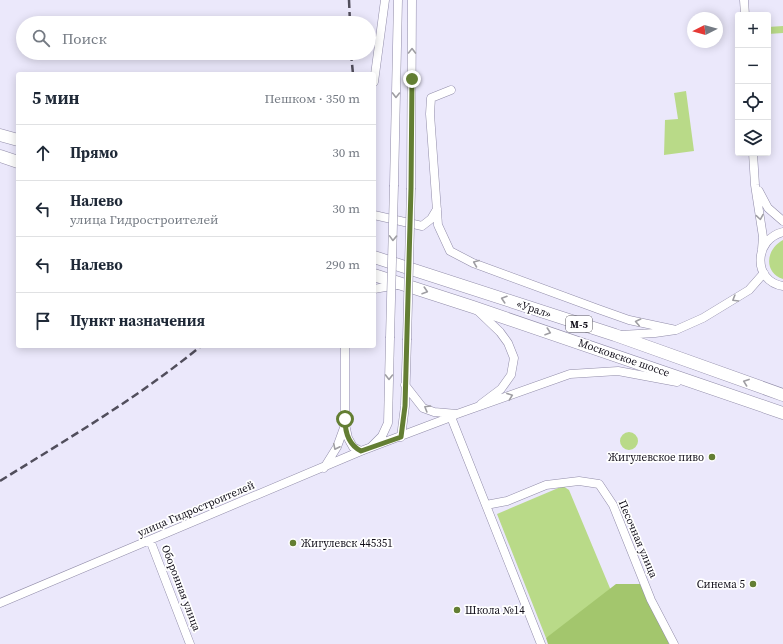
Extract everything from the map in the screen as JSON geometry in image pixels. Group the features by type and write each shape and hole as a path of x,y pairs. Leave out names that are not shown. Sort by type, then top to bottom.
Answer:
{"highway":[{"path":"0,135 16,139"},
{"path":"0,156 16,161"},
{"name":"«Урал»","path":"376,258 615,335 783,395"},
{"name":"Московское шоссе","path":"376,276 715,388 783,413"}],"street":[{"path":"375,72 385,0"},
{"path":"369,449 382,436 388,423 398,0"},
{"path":"401,437 405,406 411,188 412,0"},
{"path":"744,0 745,12"},
{"path":"452,90 431,98 430,114 438,225 450,251 473,263 598,309 630,320 676,330"},
{"path":"753,156 755,185 763,236 760,259 764,273 770,281 779,286 783,286"},
{"path":"755,185 768,208 783,221"},
{"path":"376,215 422,226 431,219 437,209"},
{"path":"762,249 768,240 775,234 783,232"},
{"path":"615,335 655,333 676,330 703,318 749,290 764,273"},
{"path":"376,289 402,284"},
{"path":"474,307 500,332 508,343 514,358 511,375 501,389 474,409"},
{"path":"345,348 345,424 348,438 353,447 361,451"},
{"name":"улица Гидростроителей","path":"0,603 324,468 361,451 570,374 618,371 715,388"},
{"path":"405,385 423,408 454,416 486,505 541,644"},
{"path":"324,468 337,447 345,424"},
{"name":"Песочная улица","path":"486,505 507,501 546,485 579,481 599,484 613,505 651,600 674,644"},
{"name":"Оборонная улица","path":"150,540 190,644"}],"green space":[{"path":"783,26 783,33 771,34 771,27"},
{"path":"686,91 694,151 664,155 665,120 678,119 674,93"},
{"path":"783,240 783,279 772,271 769,260 773,249"},
{"path":"629,432 635,435 638,441 635,447 629,450 623,447 620,441 623,435"},
{"path":"563,486 569,490 617,605 546,638 497,514"},
{"path":"616,584 645,584 669,644 548,644 546,638"}],"railway":[{"path":"349,0 350,16"},
{"path":"352,60 353,72"},
{"path":"0,481 128,400 198,348"}],"place":[{"name":"Жигулевское пиво","path":"712,457"},
{"name":"Жигулевск 445351","path":"293,543"},
{"name":"Синема 5","path":"753,584"},
{"name":"Школа №14","path":"457,610"}],"route":[{"path":"345,419 348,438 353,447 361,451 401,437 405,406 411,188 412,79"}]}
